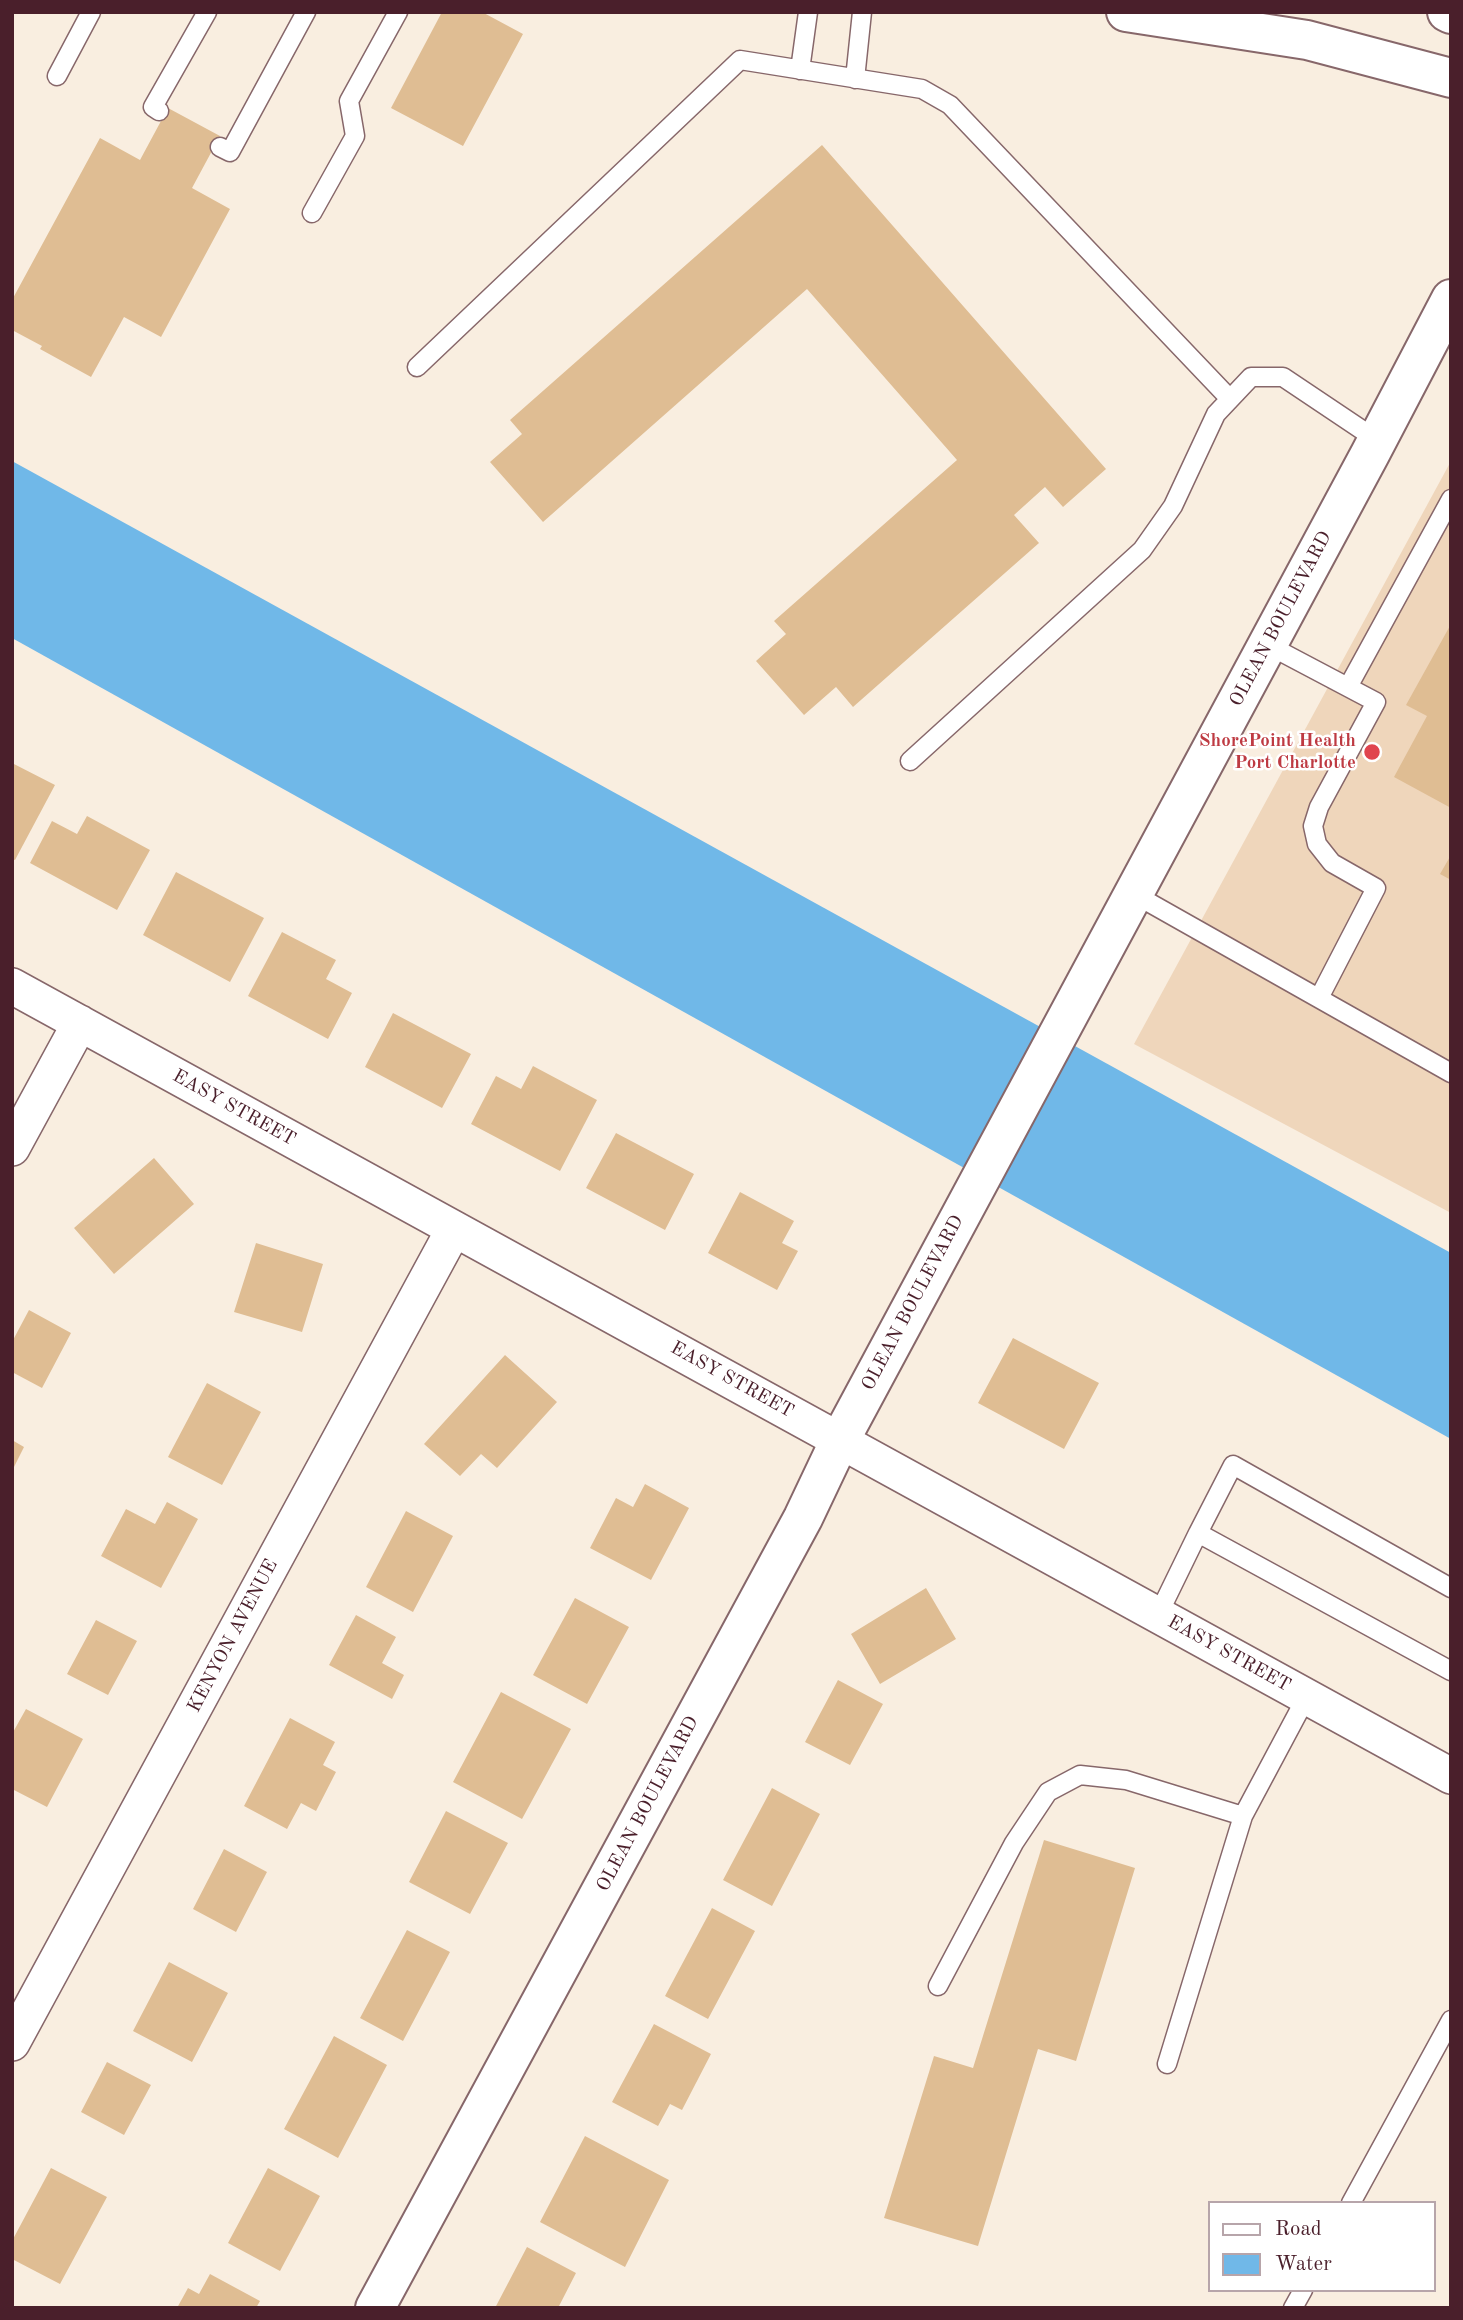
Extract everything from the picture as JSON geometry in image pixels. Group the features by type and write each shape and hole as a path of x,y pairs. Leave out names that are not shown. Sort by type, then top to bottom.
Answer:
{"street":[{"path":"1126,12 1307,40 1451,78"},
{"name":"OLEAN BOULEVARD","path":"375,2308 803,1518 840,1440 1451,299"},
{"name":"EASY STREET","path":"12,986 1451,1776"},
{"path":"12,1148 80,1023"},
{"name":"KENYON AVENUE","path":"12,2042 454,1229"}],"lane":[{"path":"57,76 91,12"},
{"path":"159,111 153,107 207,12"},
{"path":"220,147 230,152 306,12"},
{"path":"312,213 355,136 349,101 398,12"},
{"path":"800,70 808,12"},
{"path":"855,79 862,12"},
{"path":"417,367 740,60 922,89 950,105 1230,399"},
{"path":"911,761 1142,550 1172,506 1216,414 1251,377 1283,377 1377,440"},
{"path":"1348,687 1451,499"},
{"path":"1268,645 1376,702 1319,807 1313,826 1317,844 1332,863 1377,888 1319,999"},
{"path":"1134,894 1451,1073"},
{"path":"1157,1615 1233,1465 1451,1588"},
{"path":"1198,1533 1451,1671"},
{"path":"1167,2064 1243,1816 1307,1696"},
{"path":"938,1986 1014,1843 1048,1792 1080,1775 1126,1780 1243,1816"},
{"path":"1352,2201 1451,2021"},
{"path":"1293,2308 1302,2292"}],"shaded area":[{"name":"ShorePoint Health Port Charlotte","path":"1451,461 1451,1213 1134,1044"}],"water":[{"path":"12,461 1451,1253 1451,1439 12,638"}],"building":[{"path":"442,12 482,12 523,34 463,146 391,108"},
{"path":"168,108 220,136 192,188 230,209 161,337 124,317 91,377 12,330 12,300 100,138 140,160"},
{"path":"822,145 1106,469 1063,507 1045,487 1014,515 1039,543 853,707 836,687 804,715 756,661 786,634 774,621 957,460 807,289 543,522 490,462 522,434 510,420"},
{"name":"ShorePoint Health Port Charlotte","path":"1451,624 1451,808 1394,777 1427,716 1406,705"},
{"path":"12,763 55,785 15,860 12,859"},
{"path":"87,816 150,850 117,910 30,863 52,821 77,834"},
{"path":"1451,855 1451,880 1440,874"},
{"path":"176,872 264,918 230,982 143,935"},
{"path":"282,932 336,960 326,979 352,993 328,1039 248,996"},
{"path":"393,1013 471,1054 442,1108 365,1067"},
{"path":"533,1066 597,1100 560,1171 471,1124 496,1076 521,1089"},
{"path":"616,1133 694,1174 665,1230 586,1188"},
{"path":"154,1158 194,1204 114,1274 74,1228"},
{"path":"740,1192 794,1221 782,1243 798,1251 777,1290 708,1253"},
{"path":"256,1243 323,1264 302,1332 234,1312"},
{"path":"29,1310 71,1333 42,1388 12,1372 12,1342"},
{"path":"1013,1338 1099,1383 1064,1449 978,1403"},
{"path":"505,1355 557,1402 497,1468 481,1454 460,1476 424,1444"},
{"path":"207,1383 261,1412 222,1485 168,1457"},
{"path":"12,1440 24,1447 12,1471"},
{"path":"645,1484 689,1508 651,1580 590,1548 616,1498 633,1507"},
{"path":"167,1502 198,1519 161,1588 101,1556 126,1509 155,1524"},
{"path":"406,1511 453,1536 413,1612 366,1587"},
{"path":"926,1588 956,1639 880,1684 851,1634"},
{"path":"575,1598 629,1627 587,1704 533,1675"},
{"path":"356,1615 396,1637 382,1663 404,1675 392,1699 329,1665"},
{"path":"96,1620 137,1641 108,1695 67,1674"},
{"path":"838,1680 883,1704 850,1765 805,1742"},
{"path":"501,1692 571,1729 522,1819 453,1782"},
{"path":"26,1709 83,1739 47,1807 12,1789 12,1734"},
{"path":"290,1718 335,1742 323,1765 336,1772 316,1811 301,1803 287,1829 244,1806"},
{"path":"772,1788 820,1814 772,1906 723,1880"},
{"path":"446,1811 508,1843 470,1914 409,1882"},
{"path":"1044,1840 1135,1868 1076,2061 1038,2049 978,2246 884,2218 934,2056 973,2068"},
{"path":"224,1849 267,1872 236,1932 193,1909"},
{"path":"712,1908 755,1931 708,2019 665,1996"},
{"path":"407,1930 450,1952 403,2041 360,2018"},
{"path":"169,1962 228,1993 192,2062 133,2031"},
{"path":"654,2024 711,2054 682,2110 670,2104 658,2126 612,2102"},
{"path":"334,2036 387,2065 338,2158 284,2129"},
{"path":"107,2062 151,2085 124,2135 81,2112"},
{"path":"585,2136 669,2180 625,2267 540,2222"},
{"path":"51,2168 107,2197 60,2284 12,2259 12,2241"},
{"path":"268,2168 320,2196 280,2271 228,2243"},
{"path":"527,2247 576,2273 558,2308 495,2308"},
{"path":"210,2274 260,2301 256,2308 177,2308 188,2288 199,2294"}],"place":[{"name":"ShorePoint Health Port Charlotte","path":"1372,752"}]}
